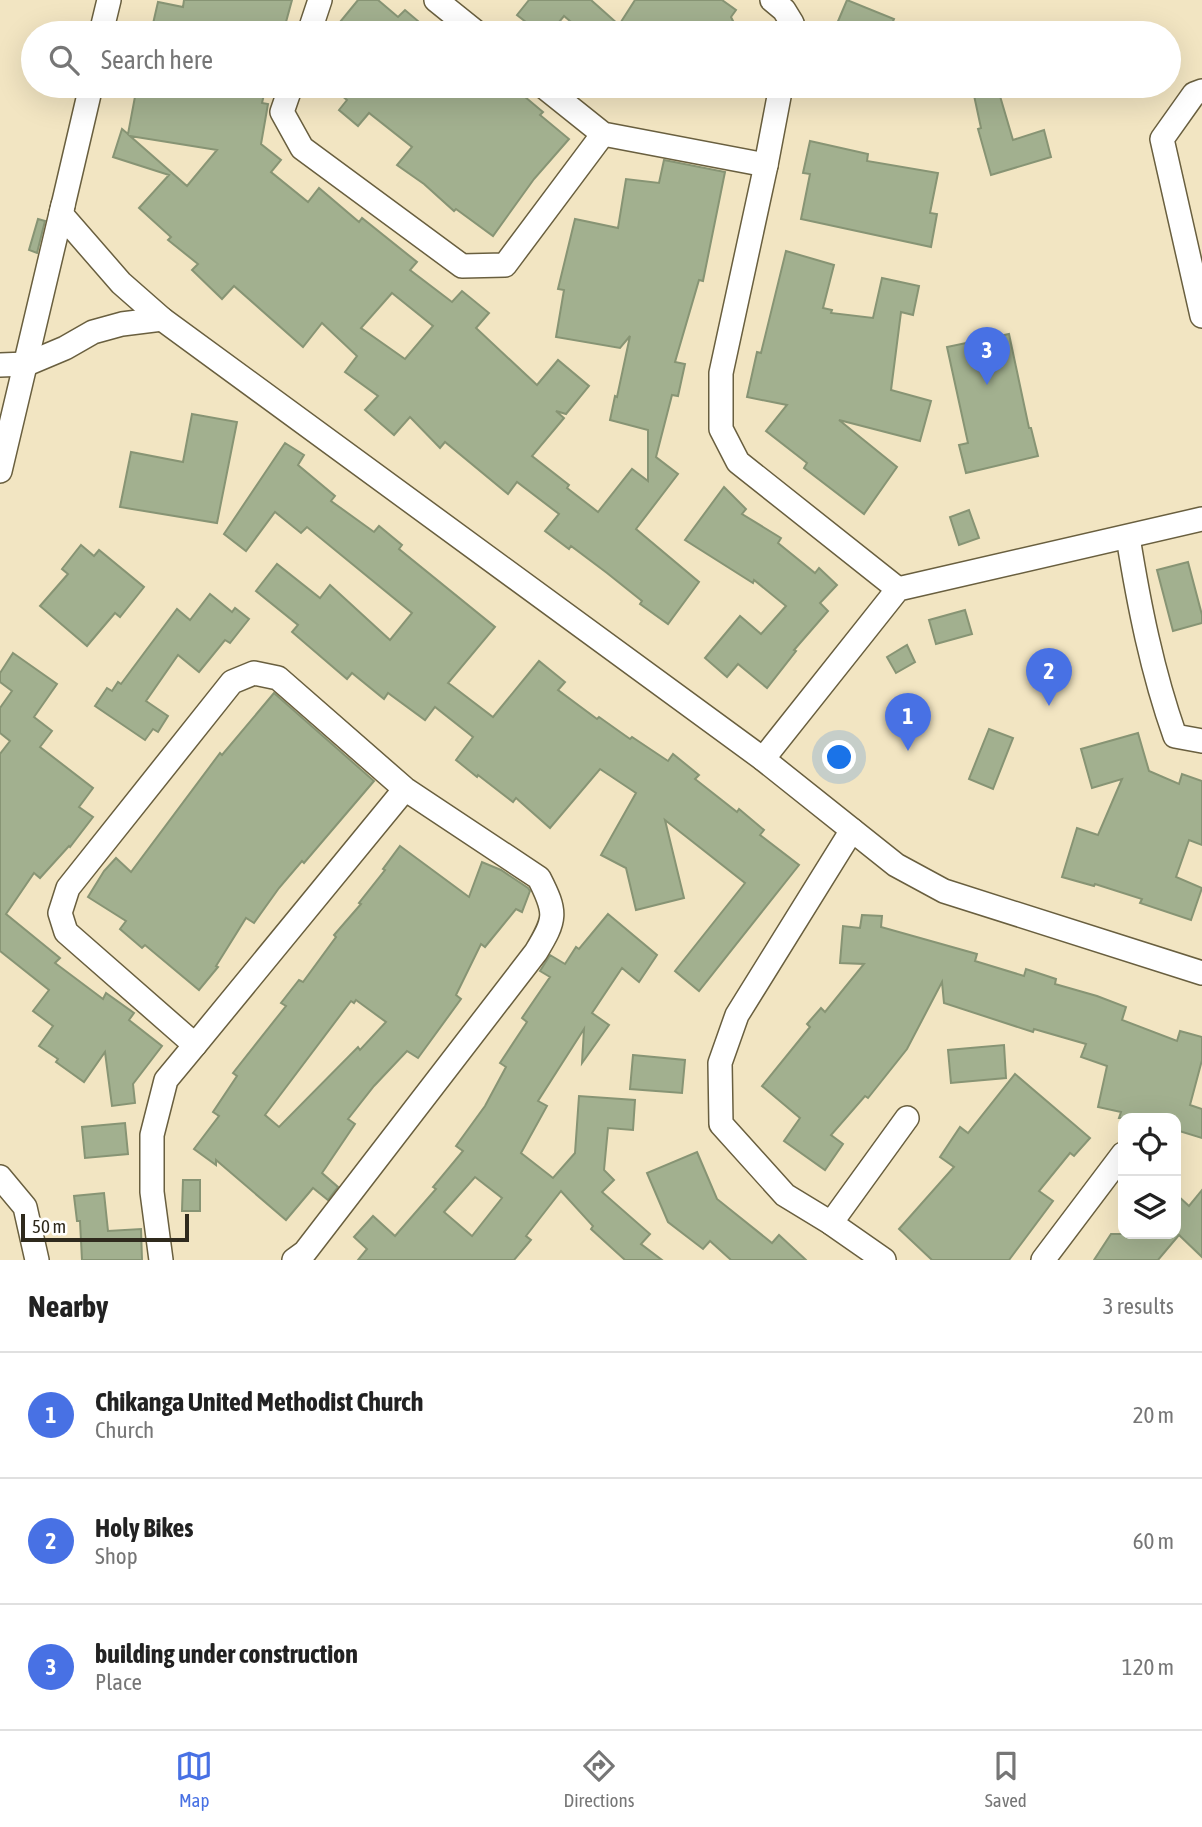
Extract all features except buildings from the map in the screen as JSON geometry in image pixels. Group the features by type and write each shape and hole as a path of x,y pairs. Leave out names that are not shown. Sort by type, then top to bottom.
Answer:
{"street":[{"path":"105,21 110,0"},
{"path":"313,21 320,0"},
{"path":"436,0 462,21"},
{"path":"772,0 784,10 791,21"},
{"path":"1201,309 1162,139 1194,94 1202,91"},
{"path":"0,471 87,98"},
{"path":"287,98 282,112 302,148 462,266 505,265 603,134"},
{"path":"558,98 603,134 766,165"},
{"path":"779,98 721,373 721,429 738,462 898,589"},
{"path":"61,214 121,283 162,319 763,759 896,864 944,891 1202,973"},
{"path":"0,365 27,364 65,348 93,332 122,324 162,319"},
{"path":"763,759 898,589 1202,519"},
{"path":"1128,537 1142,619 1159,690 1175,736 1202,741"},
{"path":"195,1045 66,932 60,913 68,888 232,682 254,673 278,678 405,789 539,878 551,901 551,926 536,952 305,1257"},
{"path":"161,1260 152,1192 152,1135 166,1080 405,789"},
{"path":"852,830 737,1014 720,1063 721,1124 785,1195 884,1260"},
{"path":"831,1223 906,1118"},
{"path":"1043,1260 1118,1161"},
{"path":"0,1177 25,1207 37,1260"}],"place":[{"name":"building under construction","path":"987,385"},
{"name":"Holy Bikes","path":"1049,706"},
{"name":"Chikanga United Methodist Church","path":"908,751"}]}
